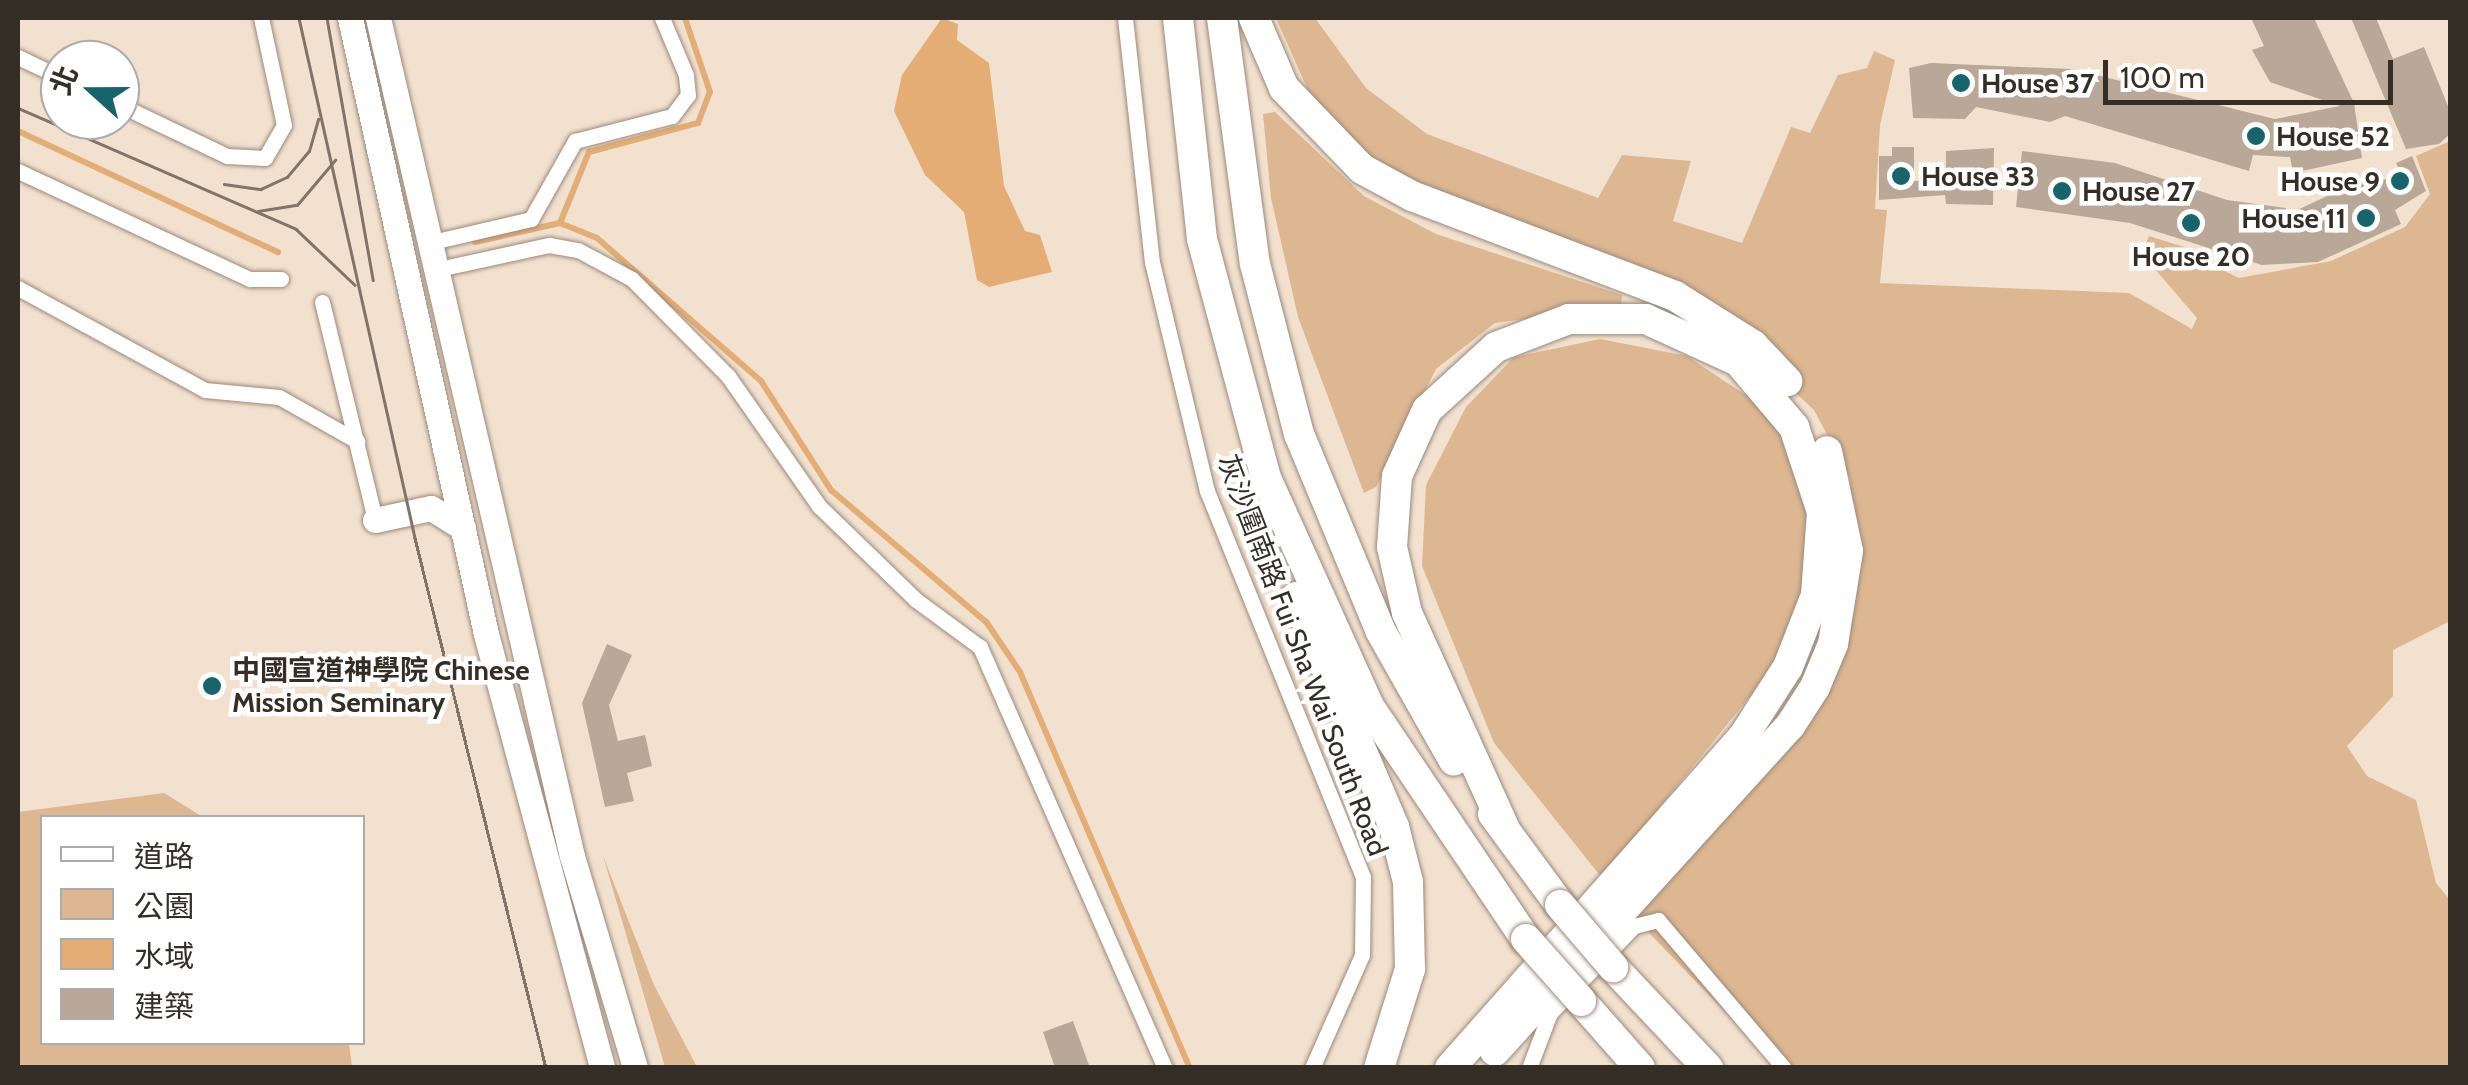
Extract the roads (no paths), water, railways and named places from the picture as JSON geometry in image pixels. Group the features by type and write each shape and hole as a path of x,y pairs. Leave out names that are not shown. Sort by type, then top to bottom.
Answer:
{"highway":[{"path":"1178,18 1202,239 1299,606 1394,828 1408,882 1410,969 1379,1068"},
{"path":"1222,18 1255,264 1299,434 1407,683 1560,905 1708,1068"},
{"path":"1254,18 1284,88 1362,169 1412,196 1674,296 1754,345 1812,417 1843,505 1846,567 1833,644 1790,726 1479,1068"},
{"path":"1450,1068 1743,737 1782,678 1812,610 1823,526 1794,427 1750,370 1670,326 1629,316 1569,318 1496,347 1427,410 1397,476 1392,547 1407,613 1505,829"},
{"path":"1266,478 1340,653 1430,806 1516,926 1640,1068"}],"main road":[{"path":"350,18 464,533 602,1068"},
{"path":"378,18 572,856 635,1068"},
{"path":"431,508 450,472"},
{"path":"376,520 431,508 464,533"}],"street":[{"path":"140,115 227,156 265,158 284,125 261,18"},
{"path":"428,243 532,219 575,140 672,116 687,85 662,18"},
{"name":"灰沙圍南路 Fui Sha Wai South Road","path":"1125,18 1152,262 1207,491 1363,876 1362,954 1312,1068"},
{"path":"18,171 250,278 281,279"},
{"path":"434,270 548,245 578,250 632,279 728,376 819,506 916,600 980,648 1165,1068"},
{"path":"18,288 205,390 279,397 357,441"},
{"path":"322,302 376,520"},
{"path":"1529,1068 1550,1013 1634,926 1658,920 1784,1068"}],"water":[{"path":"942,18 958,24 957,40 989,63 1004,186 1025,231 1040,235 1052,272 989,287 977,280 964,212 925,175 894,111 902,75"}],"waterway":[{"path":"560,223 589,152 698,123 710,92 685,18"},
{"path":"18,131 278,252"},
{"path":"475,242 560,223 597,238 761,381 831,490 987,623 1020,672 1190,1068"}],"tram line":[{"path":"299,18 415,538 546,1068"},
{"path":"327,18 373,280"},
{"path":"18,108 296,229 355,285"},
{"path":"224,184 261,189 287,177 309,151 318,119"},
{"path":"258,211 297,205 335,160"}],"place":[{"name":"House 37","path":"1961,83"},
{"name":"House 52","path":"2256,136"},
{"name":"House 33","path":"1901,176"},
{"name":"House 9","path":"2400,181"},
{"name":"House 27","path":"2062,191"},
{"name":"House 11","path":"2366,218"},
{"name":"House 20","path":"2191,223"},
{"name":"中國宣道神學院 Chinese Mission Seminary","path":"212,686"}]}
